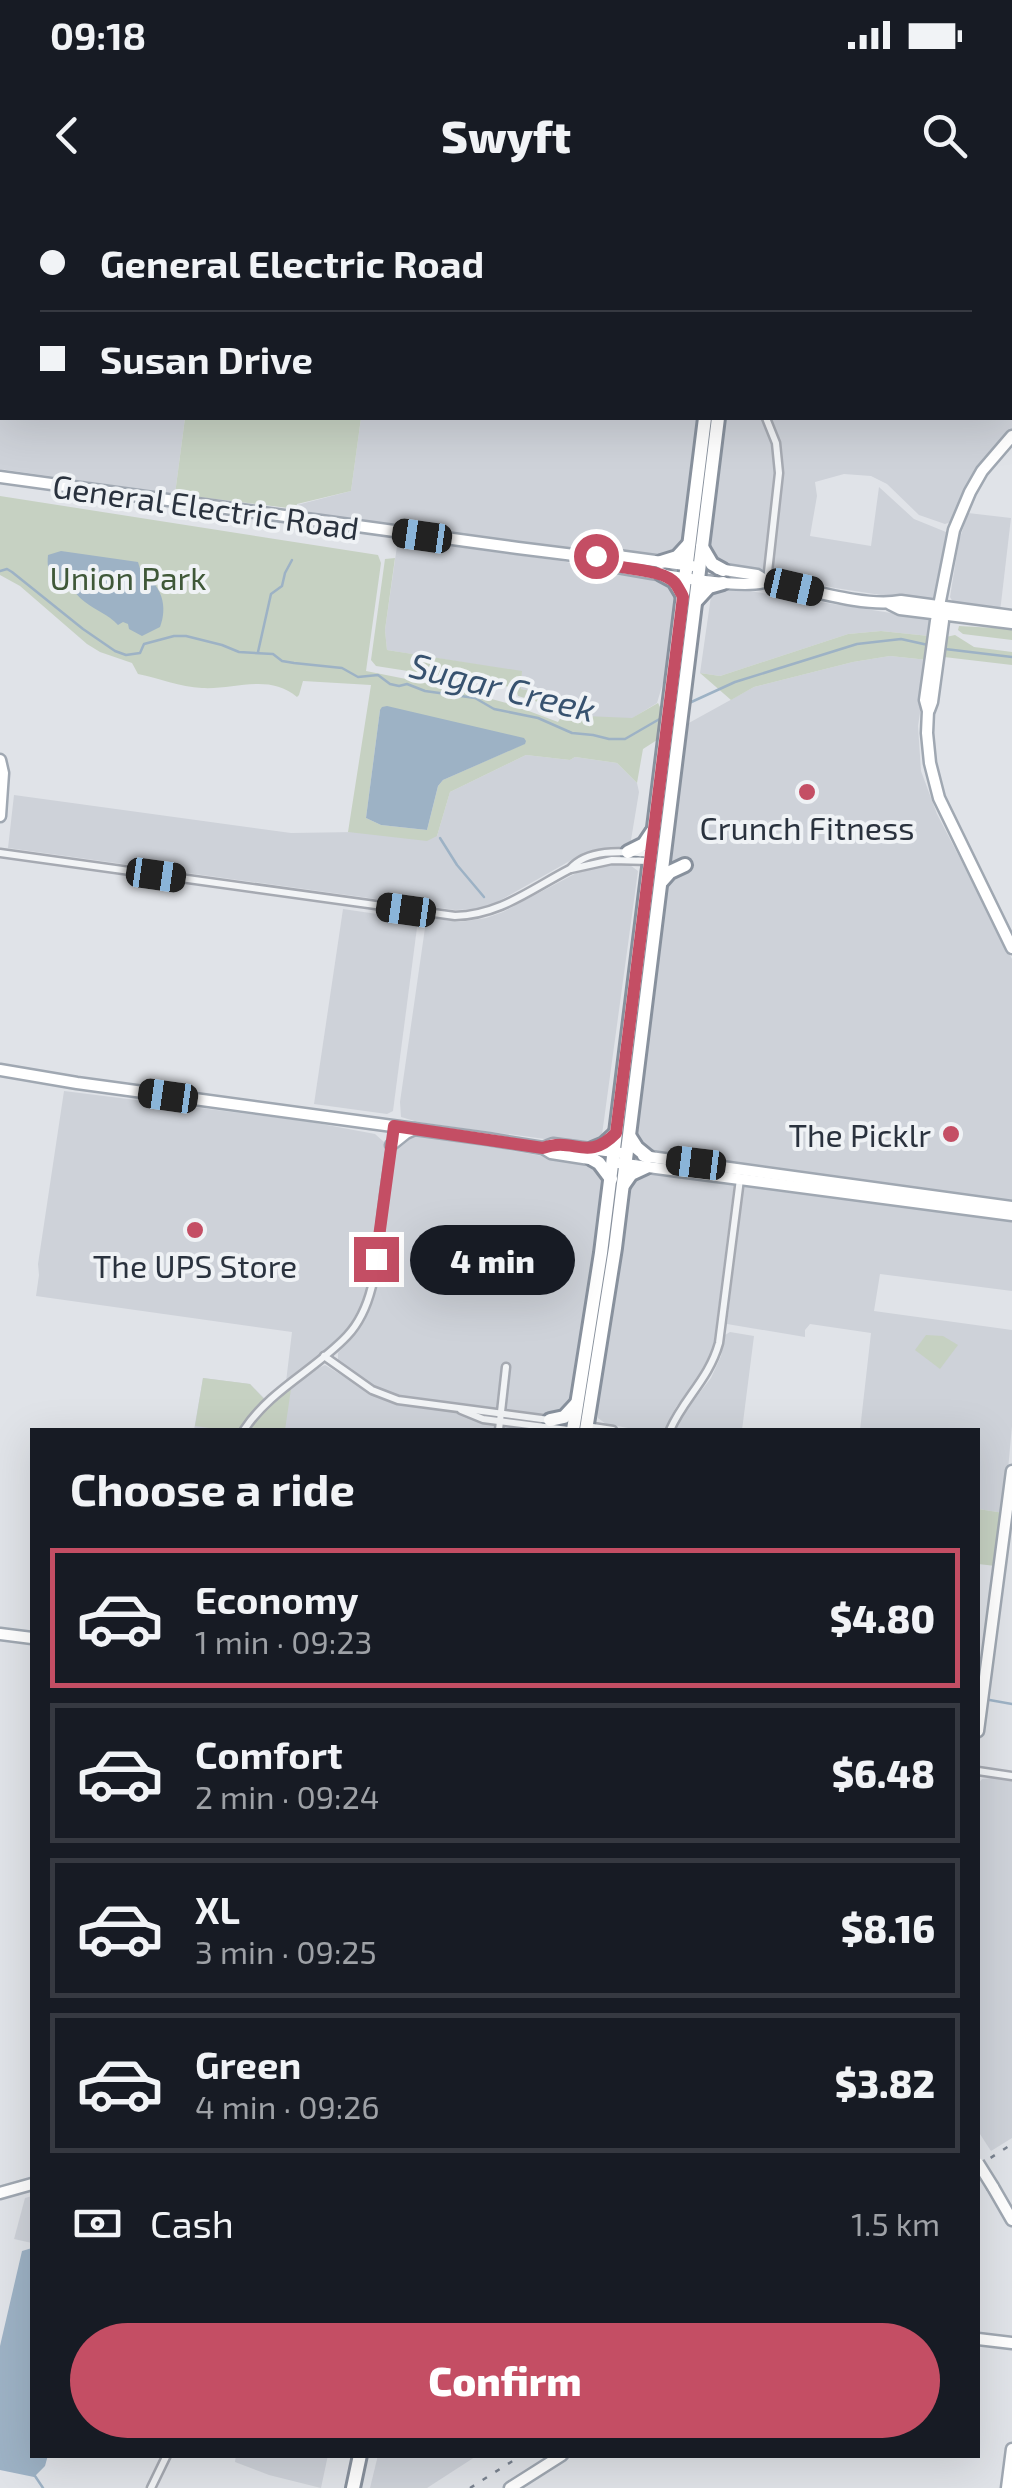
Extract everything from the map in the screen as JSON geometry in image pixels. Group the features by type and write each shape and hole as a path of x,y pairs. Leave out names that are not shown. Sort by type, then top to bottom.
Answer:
{"highway":[{"path":"654,883 684,861 660,832 672,688 696,545 705,420"},
{"path":"569,1427 585,1400 617,1182 655,857 686,680 689,600 661,568 696,545 718,420"},
{"path":"689,600 724,576 696,545"},
{"path":"654,883 628,856 660,832"},
{"path":"617,1182 592,1154 623,1134"},
{"path":"617,1182 647,1162 623,1134"},
{"path":"569,1427 568,1414 585,1400"},
{"path":"585,1400 594,1418 606,1428"},
{"path":"344,2488 350,2458"},
{"path":"353,2488 359,2458"}],"main road":[{"path":"1012,436 982,471 961,512 946,566 928,710 928,748 939,798 1012,948"},
{"name":"General Electric Road","path":"0,478 590,557 600,564 724,576 757,575 767,581 846,598 900,601 940,612 1012,620"},
{"path":"0,760 0,816"},
{"path":"0,1070 543,1148 553,1144 740,1178 1012,1215"},
{"path":"392,1145 416,1129"},
{"path":"647,1162 1012,1207"},
{"path":"838,1192 845,1187 883,1189"},
{"path":"980,1714 1012,1471"},
{"path":"0,1634 30,1638"},
{"path":"980,2166 1012,2220"},
{"path":"0,2193 30,2185"},
{"path":"980,2339 1012,2343"},
{"path":"1007,2488 1012,2449"},
{"path":"510,2488 557,2458"}],"street":[{"path":"767,420 776,443 779,473 767,581"},
{"path":"0,853 455,916 502,907 570,870 573,864 604,853 655,857"},
{"path":"246,1428 272,1397 354,1328 369,1295 394,1126"},
{"path":"671,1428 711,1366 719,1343 740,1178"},
{"path":"324,1356 387,1397 460,1409 500,1421 569,1427"},
{"path":"500,1421 506,1367"},
{"path":"980,1771 1012,1776"},
{"path":"151,2488 166,2458"}],"shaded area":[{"path":"0,420 185,420 175,494 0,469"},
{"path":"361,420 699,420 682,546 668,557 536,546 296,512 297,505 351,491"},
{"path":"723,420 1012,420 1012,429 973,474 951,522 945,524 919,515 887,484 871,476 844,474 815,482 817,496 810,536 871,546 879,487 914,519 946,532 935,596 927,602 721,565 713,561 707,542"},
{"path":"968,513 1011,518 1000,612 954,604 950,597"},
{"path":"398,539 665,580 675,591 677,603 668,666 657,703 626,722 585,716 565,703 565,697 521,689 522,672 387,650 385,630"},
{"path":"730,588 930,619 929,636 881,631 848,634 720,676 700,673 712,589"},
{"path":"890,656 928,660 918,726 921,771 937,814 1012,959 1012,1204 645,1151 635,1137 687,724 754,687"},
{"path":"526,755 617,763 637,783 639,792 630,846 575,858 492,905 475,909 455,910 8,848 14,795 291,833 437,836 450,792"},
{"path":"619,864 638,871 601,1142 587,1145 401,1117 426,921 486,918 582,870"},
{"path":"343,909 418,920 393,1111 387,1114 314,1104"},
{"path":"64,1091 311,1122 375,1134 384,1142 385,1153 363,1301 333,1345 287,1381 291,1388 325,1365 366,1390 368,1382 338,1361 338,1353 372,1303 395,1146 408,1136 445,1139 594,1165 604,1178 598,1245 565,1428 194,1428 203,1378 250,1384 265,1399 286,1382 292,1332 36,1296"},
{"path":"647,1171 734,1184 714,1342 705,1369 665,1428 606,1424 598,1418 596,1407 631,1180"},
{"path":"747,1183 1012,1218 1012,1291 880,1274 874,1311 1012,1330 1012,1426 1004,1513 980,1509 980,1428 860,1428 871,1333 810,1324 805,1337 727,1324 743,1189"},
{"path":"730,1332 754,1336 742,1428 676,1428 711,1378 725,1335"},
{"path":"982,1779 1012,1781 1012,2138 991,2151 980,2134"},
{"path":"30,2197 30,2243 14,2239 25,2198"},
{"path":"236,2458 327,2458 321,2488 235,2462"},
{"path":"377,2458 473,2458 427,2488 370,2488"}],"green space":[{"path":"185,420 361,420 351,491 297,504 296,509 175,494"},
{"name":"Union Park","path":"0,496 378,555 381,563 366,671 451,688 558,722 565,710 518,696 516,688 376,666 371,660 385,559 395,558 385,630 387,650 522,671 521,689 565,697 565,703 585,716 632,718 658,703 661,709 657,740 643,749 637,783 617,763 526,755 450,792 437,836 427,841 348,832 371,685 303,681 297,697 263,684 202,688 138,674 132,663 87,644 20,586 0,575","holes":["380,710 524,744 443,780 427,830 381,825 366,818"]},
{"path":"959,626 1012,629 1012,640 963,634"},
{"path":"881,631 929,636 928,660 890,656 853,662 754,687 731,700 700,673 720,676 848,634"},
{"path":"955,635 974,647 1012,652 1012,665 944,657 946,637"},
{"path":"926,1335 943,1336 958,1345 940,1369 915,1350"},
{"path":"203,1378 250,1384 264,1399 286,1382 291,1389 285,1428 195,1426"},
{"path":"980,1509 1004,1513 996,1566 980,1564"}],"water":[{"path":"61,551 138,562 142,575 162,597 160,627 142,636 129,629 128,624 118,625 85,602 49,571 48,555"},
{"path":"387,706 526,741 443,780 427,830 381,825 366,818 380,710"},
{"path":"30,2249 30,2458 47,2458 34,2477 0,2470 0,2346 22,2251"}],"waterway":[{"path":"258,652 271,594 282,586 292,560"},
{"name":"Sugar Creek","path":"0,571 12,572 83,629 126,655 140,653 144,644 186,636 239,652 273,654 282,661 342,668 358,677 378,675 390,684 475,698 494,709 538,718 572,733 609,739 625,739 663,717"},
{"name":"Sugar Creek","path":"687,704 735,682 857,644 901,639 928,645"},
{"name":"Sugar Creek","path":"945,649 1012,657"},
{"path":"440,838 484,897"},
{"path":"984,1699 1012,1704"},
{"path":"35,2476 43,2488"}],"railway":[{"path":"980,2165 1012,2144"},
{"path":"470,2488 517,2458"}],"place":[{"name":"Crunch Fitness","path":"807,792"},
{"name":"The Picklr","path":"951,1134"},
{"name":"The UPS Store","path":"195,1230"}],"route":[{"path":"376,1259 394,1126 543,1148 553,1144 592,1149 616,1133 683,597 674,580 661,574 600,564 590,557 596,556"}]}
